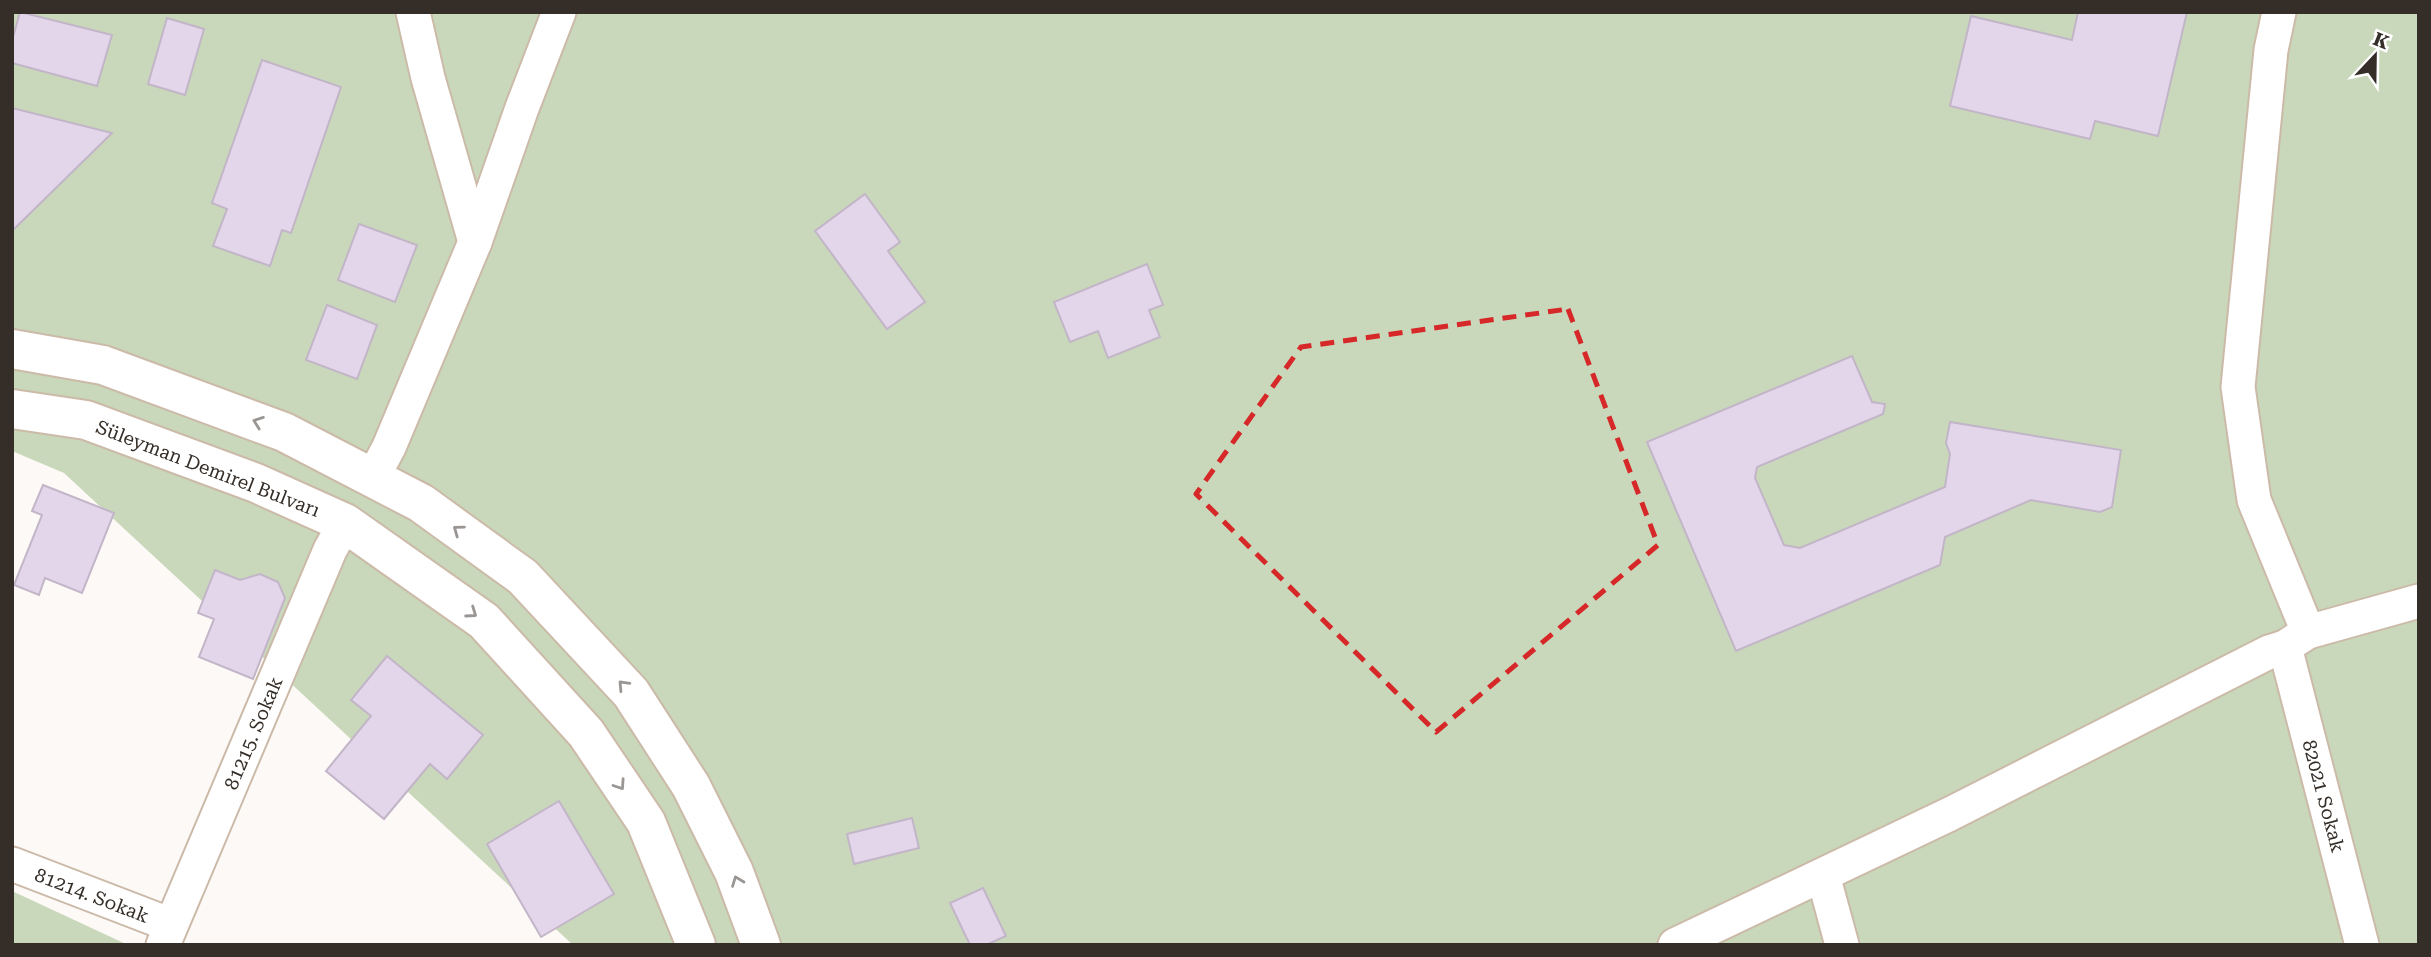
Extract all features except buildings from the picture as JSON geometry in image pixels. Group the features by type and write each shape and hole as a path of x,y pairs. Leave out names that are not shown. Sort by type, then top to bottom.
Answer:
{"main road":[{"path":"12,349 103,365 284,432 421,503 523,577 631,693 691,786 734,872 761,945"},
{"name":"Süleyman Demirel Bulvarı","path":"12,409 86,420 256,483 345,523 484,621 586,733 646,822 696,945"}],"street":[{"path":"413,12 428,78 475,242"},
{"path":"373,477 389,447 475,242 559,12"},
{"name":"82021 Sokak","path":"2279,12 2271,50 2238,387 2254,500 2297,639 2362,945"},
{"name":"81215. Sokak","path":"167,935 330,550 345,523"},
{"path":"1675,945 1950,814 2297,639 2419,601"},
{"name":"81214. Sokak","path":"12,864 167,935"},
{"path":"1823,874 1842,945"}],"highlighted area":[{"path":"1568,309 1658,545 1436,732 1196,494 1301,347"}],"green space":[{"path":"12,12 2419,12 2419,945 573,945 64,473 12,451"},
{"path":"12,891 128,945 12,945"}]}
